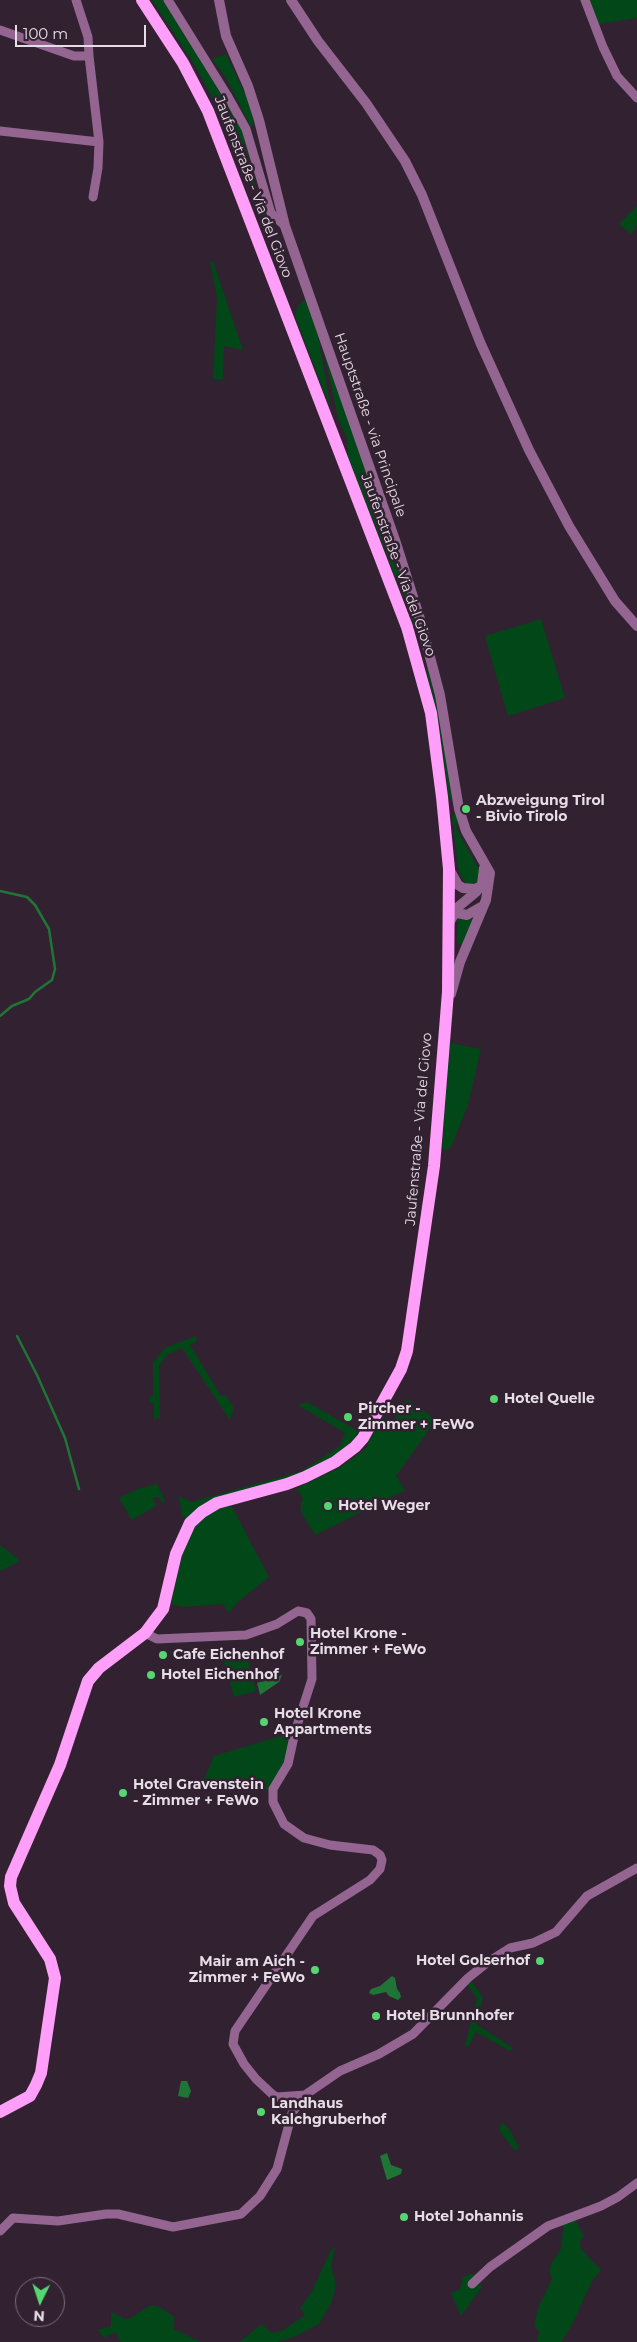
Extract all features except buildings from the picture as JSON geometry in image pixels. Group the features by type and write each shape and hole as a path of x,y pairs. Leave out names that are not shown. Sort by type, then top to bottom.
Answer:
{"main road":[{"name":"Jaufenstraße - Via del Giovo","path":"0,2112 30,2096 41,2073 55,1978 50,1959 14,1903 10,1886 11,1877 60,1765 88,1681 100,1668 145,1632 166,1601 176,1554 190,1524 202,1512 217,1503 287,1484 335,1462 355,1447 363,1438 391,1390 407,1351 434,1166 448,992 449,869 434,736 421,673 407,627 208,111 183,63 142,0"}],"street":[{"path":"76,0 88,37 99,142 98,168 92,197"},
{"path":"168,0 246,129 271,213 285,226"},
{"name":"Hauptstraße - via Principale","path":"219,0 226,36 248,86 260,120 285,226 409,582 440,695 459,809 466,831 488,868 490,879 486,900 460,962 449,1003 443,1037"},
{"path":"291,0 318,41 366,103 405,161 422,195 484,351 529,450 569,526 615,601 637,626"},
{"path":"585,0 603,47 617,76 637,98"},
{"path":"0,30 74,56 89,56"},
{"path":"0,131 99,142"},
{"path":"449,925 455,911 482,884 484,862"},
{"path":"449,869 458,885 463,888 475,890 482,884"},
{"path":"449,897 455,911 460,914 470,915 480,908 486,900"},
{"path":"145,1632 156,1639 246,1635 277,1624 298,1611 307,1613 312,1619 314,1660 312,1679 295,1732 288,1764 274,1789 273,1802 284,1824 304,1838 330,1845 373,1850 380,1854 382,1860 380,1869 370,1880 313,1916 235,2031 233,2044 244,2064 272,2094 277,2097 305,2095"},
{"path":"0,2231 13,2218 58,2221 118,2214 172,2227 241,2214 260,2196 277,2169 292,2112 305,2095 322,2081 379,2054 412,2034 469,1977 488,1962 510,1948 533,1943 556,1932 587,1896 637,1868"},
{"path":"472,2284 490,2266 548,2226 601,2206 618,2197 637,2183"}],"shaded area":[{"path":"152,0 164,0 241,127 256,187 252,186 243,173 231,132 194,64"},
{"path":"589,0 637,0 637,18 597,24"},
{"path":"226,54 247,98 254,122 251,127 226,78 212,59"},
{"path":"637,206 637,225 631,234 619,224"},
{"path":"210,261 213,261 243,350 224,346 223,379 213,379 217,298"},
{"path":"304,300 308,302 316,324 331,410 295,316 298,306"},
{"path":"321,340 409,597 420,635 418,636 348,456 347,438 338,417"},
{"path":"541,619 565,698 508,716 485,636"},
{"path":"426,669 428,669 441,725 452,801 449,799 439,724"},
{"path":"455,812 458,822 456,828 480,871 480,880 473,885 465,883 459,872 452,817"},
{"path":"458,919 472,920 464,944 461,945 457,942"},
{"path":"450,1043 481,1049 468,1105 451,1147 447,1150 442,1149"},
{"path":"196,1336 197,1341 190,1345 221,1396 225,1395 234,1408 230,1420 182,1348 167,1355 159,1366 160,1418 156,1418 154,1421 154,1403 150,1402 150,1396 153,1396 153,1363 165,1348"},
{"path":"407,1399 436,1420 396,1476 405,1490 315,1535 301,1512 303,1499 297,1488 341,1467 361,1452 368,1446 367,1444 383,1417 393,1421"},
{"path":"307,1402 358,1431 355,1438 338,1453 314,1468 295,1476 207,1501 187,1519 182,1516 179,1496 191,1502 302,1471 340,1446 345,1433 298,1405"},
{"path":"157,1484 165,1501 162,1503 159,1497 153,1498 156,1506 132,1520 119,1498 140,1488"},
{"path":"231,1505 269,1577 239,1601 228,1613 224,1604 184,1607 171,1604 188,1537 201,1520 213,1511"},
{"path":"0,1545 20,1561 0,1571"},
{"path":"245,1648 256,1691 234,1697 222,1654"},
{"path":"282,1675 279,1682 260,1695 257,1683"},
{"path":"291,1733 285,1761 268,1790 208,1784 201,1786 214,1756"},
{"path":"392,1976 395,1978 401,1997 398,2000 389,1996 386,1992 373,1995 369,1993 371,1989 380,1986"},
{"path":"469,1977 483,1998 476,2024 513,2048 510,2051 476,2032 468,2047 465,2045 477,1999 465,1981"},
{"path":"181,2081 187,2081 191,2091 188,2098 178,2096"},
{"path":"502,2122 510,2130 519,2148 515,2151 499,2130"},
{"path":"387,2153 391,2165 402,2169 401,2174 387,2180 380,2156"},
{"path":"574,2217 584,2236 580,2240 581,2249 601,2270 592,2281 571,2327 561,2342 537,2342 539,2331 534,2326 538,2308 552,2279 549,2270 561,2249 564,2221"},
{"path":"335,2246 331,2267 336,2285 332,2301 319,2324 298,2335 278,2342 239,2342 262,2324 271,2333 282,2331 305,2315 300,2308 311,2293 330,2252"},
{"path":"473,2273 482,2287 461,2316 451,2293 460,2289 463,2277"},
{"path":"149,2306 157,2306 174,2316 174,2329 200,2342 121,2342 115,2332 104,2338 98,2330 111,2326 111,2312 125,2319 131,2318"}],"waterway":[{"path":"0,891 27,897 35,905 49,929 55,969 52,980 35,992 29,999 12,1006 0,1016"},
{"path":"17,1336 65,1438 79,1489"}],"place":[{"name":"Abzweigung Tirol - Bivio Tirolo","path":"466,809"},
{"name":"Hotel Quelle","path":"494,1399"},
{"name":"Pircher - Zimmer + FeWo","path":"348,1417"},
{"name":"Hotel Weger","path":"328,1506"},
{"name":"Hotel Krone - Zimmer + FeWo","path":"300,1642"},
{"name":"Cafe Eichenhof","path":"163,1655"},
{"name":"Hotel Eichenhof","path":"151,1675"},
{"name":"Hotel Krone Appartments","path":"264,1722"},
{"name":"Hotel Gravenstein - Zimmer + FeWo","path":"123,1793"},
{"name":"Hotel Golserhof","path":"540,1961"},
{"name":"Mair am Aich - Zimmer + FeWo","path":"315,1970"},
{"name":"Hotel Brunnhofer","path":"376,2016"},
{"name":"Landhaus Kalchgruberhof","path":"261,2112"},
{"name":"Hotel Johannis","path":"404,2217"}]}
